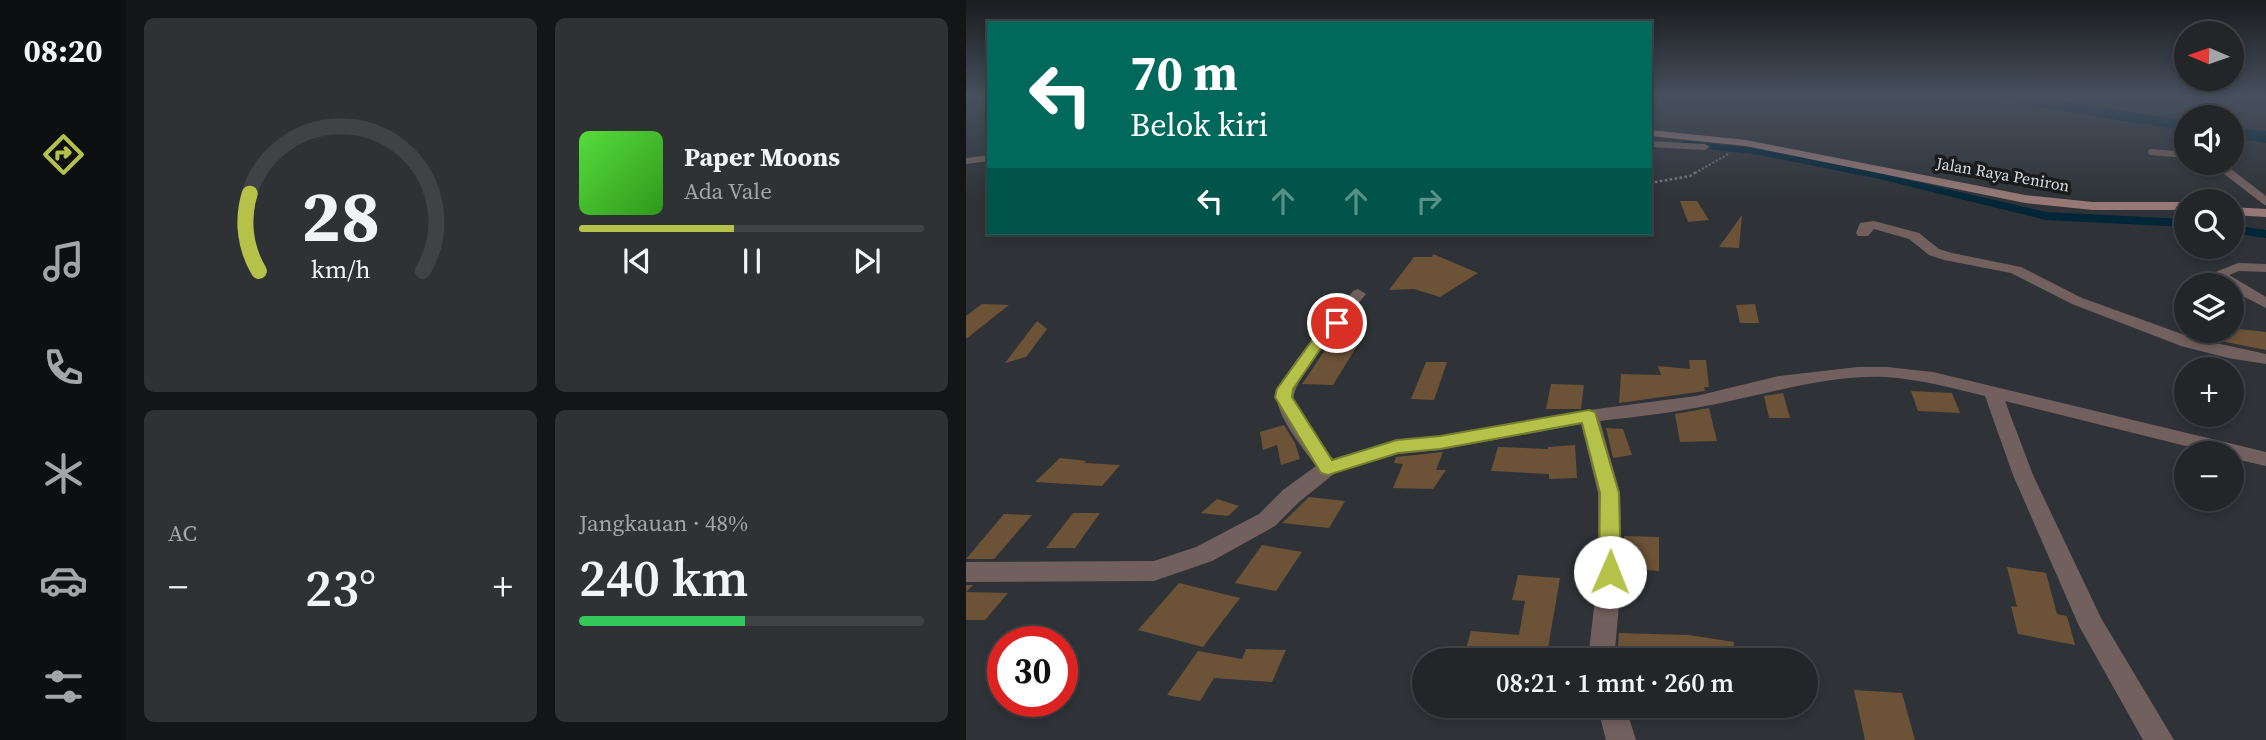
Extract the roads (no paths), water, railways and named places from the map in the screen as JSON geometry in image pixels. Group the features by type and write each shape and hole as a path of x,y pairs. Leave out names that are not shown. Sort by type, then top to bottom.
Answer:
{"main road":[{"name":"Jalan Raya Peniron","path":"1652,133 1746,143 2025,199 2094,206 2174,206"},
{"path":"2244,212 2266,214"}],"street":[{"path":"1652,144 1705,147"},
{"path":"966,161 987,158"},
{"path":"1863,233 1865,226 1874,225 1914,236 1934,253 2011,269 2077,301 2187,342 2228,353 2266,359"},
{"path":"2266,268 2238,267 2220,273 2226,281 2266,303"},
{"path":"1328,468 1286,404 1285,389 1321,338 1337,323 1358,294"},
{"path":"966,572 1154,571 1204,554 1267,520 1328,468 1397,447 1440,443 1589,416 1696,402 1779,382 1858,372 1887,372 1933,379 2266,459"},
{"path":"1993,394 2023,475 2092,626 2159,740"},
{"path":"1589,416 1609,493 1610,572 1602,648"},
{"path":"1615,718 1621,740"}],"lane":[{"path":"2151,152 2174,154"},
{"path":"2231,175 2266,201"}],"waterway":[{"path":"2244,134 2266,137"},
{"path":"1685,144 1754,151 1875,175 2046,216 2174,222"},
{"path":"2244,231 2266,234"}]}
